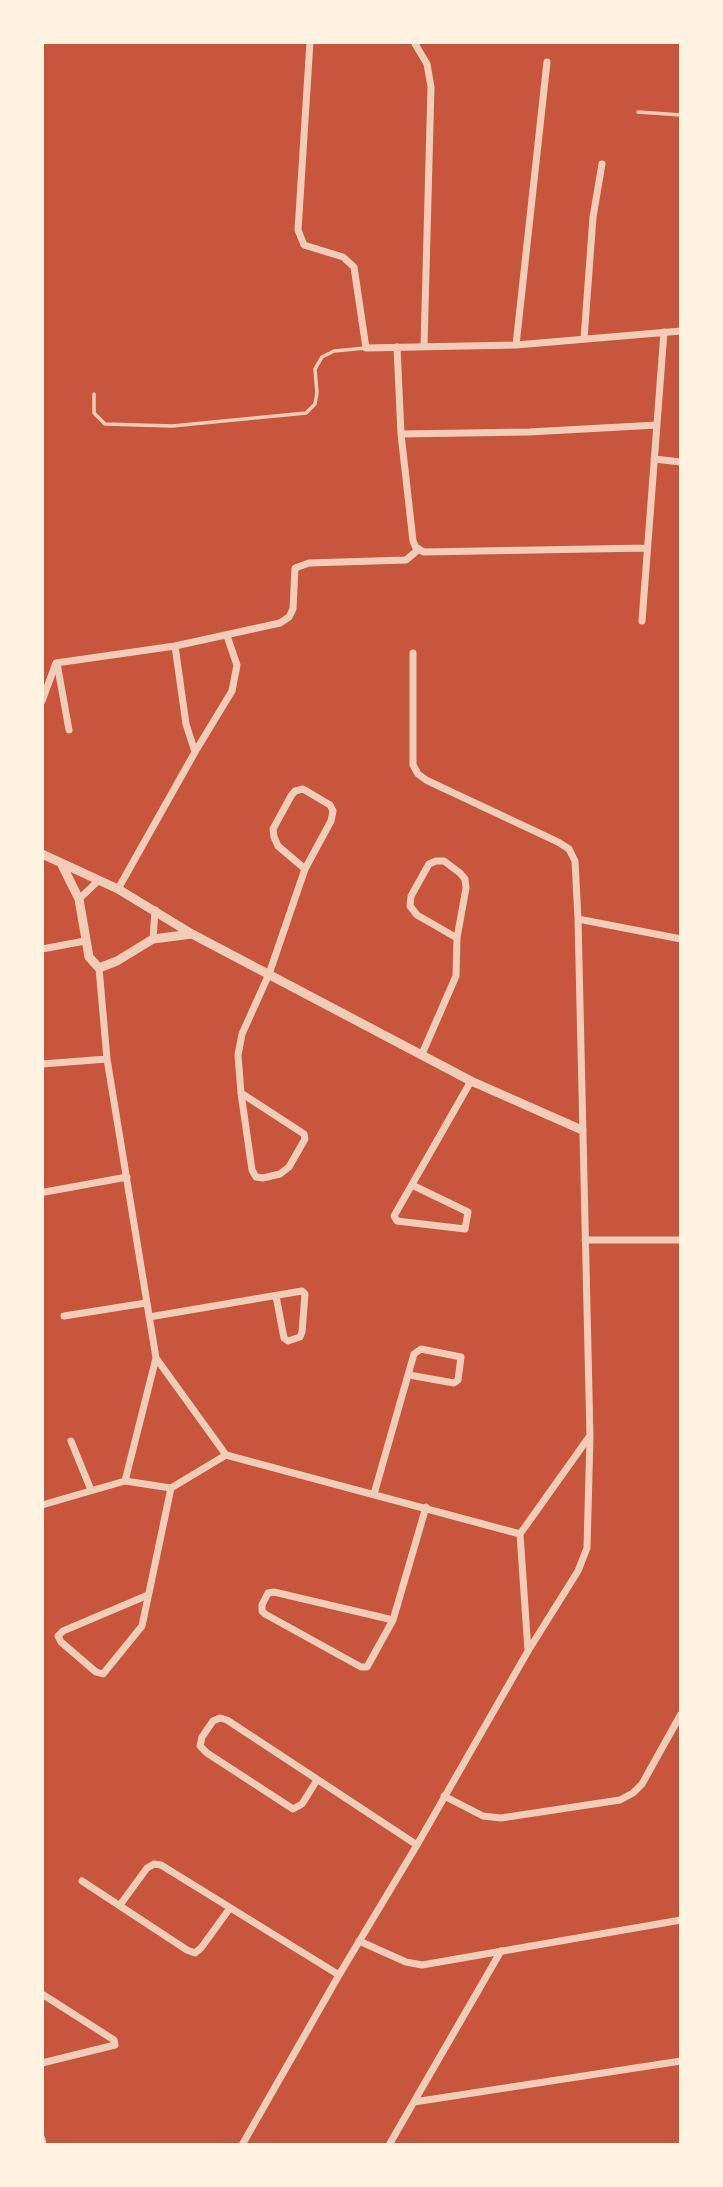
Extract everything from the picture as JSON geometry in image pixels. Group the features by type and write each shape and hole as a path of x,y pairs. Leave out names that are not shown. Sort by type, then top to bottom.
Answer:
{"street":[{"path":"310,42 298,230 304,245 343,257 354,267 366,348 516,345 681,331"},
{"path":"414,42 427,64 431,87 424,346"},
{"path":"516,345 547,62"},
{"path":"584,339 593,217 601,164"},
{"path":"642,621 664,332"},
{"path":"397,347 401,434 413,541 419,549 424,552 647,548"},
{"path":"401,434 529,432 657,425"},
{"path":"654,459 681,462"},
{"path":"56,663 175,646 280,623 289,617 293,609 295,568 309,563 406,560 419,549"},
{"path":"118,889 232,691 237,665 227,636"},
{"path":"175,646 186,724 195,752"},
{"path":"242,2145 528,1651 578,1571 587,1548 590,1437 575,861 569,849 558,842 418,774 413,765 413,653"},
{"path":"42,701 56,663"},
{"path":"56,663 69,730"},
{"path":"241,1093 304,1134 305,1139 289,1167 280,1174 256,1177 252,1170 241,1093 238,1055 242,1034 269,974 305,869 331,821 333,811 330,805 303,789 295,791 291,796 273,829 278,846 305,869"},
{"path":"42,854 118,889 192,934 471,1081 582,1130"},
{"path":"422,1054 456,976 457,938 466,888 465,879 460,873 444,861 436,861 429,864 423,874 411,895 410,906 416,915 457,938"},
{"path":"62,865 79,899 89,957 99,968 107,1059 156,1358 125,1481"},
{"path":"79,899 98,881"},
{"path":"153,939 155,910"},
{"path":"578,919 681,939"},
{"path":"99,968 117,961 153,939 192,934"},
{"path":"42,949 85,941"},
{"path":"42,1063 107,1059"},
{"path":"412,1185 468,1212 465,1229 394,1219 412,1185 471,1081"},
{"path":"45,1192 127,1177"},
{"path":"585,1240 681,1240"},
{"path":"149,1317 276,1296 304,1292 300,1337 288,1341 284,1338 276,1296"},
{"path":"64,1316 146,1303"},
{"path":"374,1494 409,1375 417,1350 461,1357 458,1380 454,1383 409,1375"},
{"path":"156,1358 226,1455 520,1534"},
{"path":"528,1651 520,1534 590,1437"},
{"path":"71,1441 91,1490"},
{"path":"42,1505 125,1481 171,1488 226,1455"},
{"path":"148,1595 63,1631 58,1636 61,1642 96,1672 103,1674 142,1626 171,1488"},
{"path":"393,1620 274,1592 265,1597 262,1611 361,1667 367,1667 393,1620 426,1507"},
{"path":"444,1796 483,1816 501,1818 621,1800 642,1784 681,1714"},
{"path":"317,1780 302,1804 293,1809 207,1753 200,1746 202,1737 213,1721 220,1718 227,1720 417,1845"},
{"path":"120,1905 147,1868 154,1864 161,1865 339,1975"},
{"path":"82,1881 195,1953 230,1908"},
{"path":"359,1941 406,1962 422,1965 681,1920"},
{"path":"389,2145 501,1951"},
{"path":"42,1994 114,2040 115,2045 42,2063"},
{"path":"414,2102 681,2061"},
{"path":"42,2139 43,2145"}],"lane":[{"path":"638,112 681,115"},
{"path":"94,394 94,413 105,424 172,426 306,413 315,404 315,369 322,357 334,351 366,348"}]}
